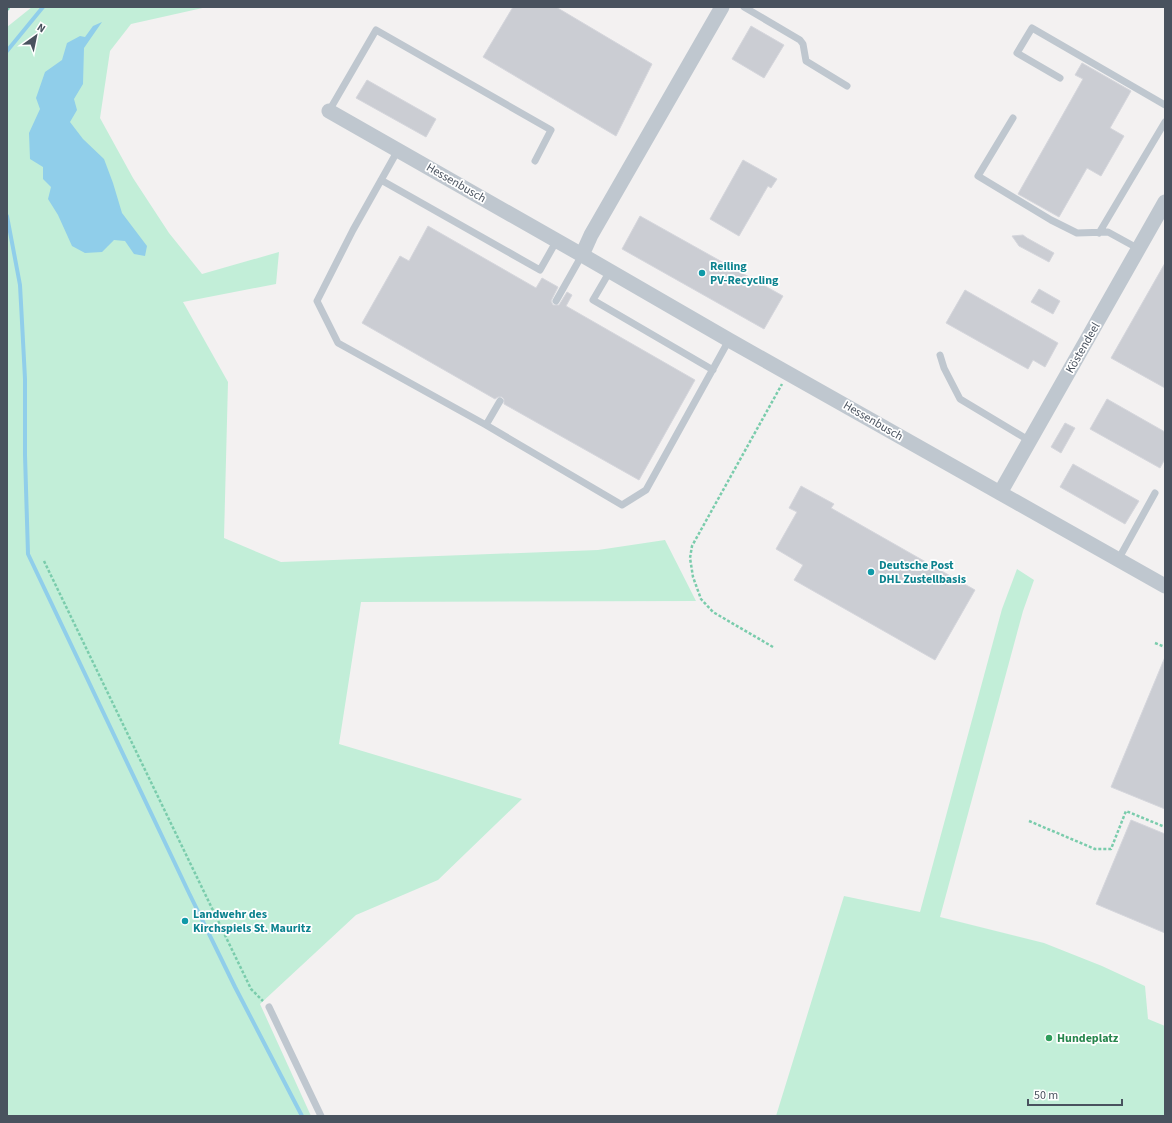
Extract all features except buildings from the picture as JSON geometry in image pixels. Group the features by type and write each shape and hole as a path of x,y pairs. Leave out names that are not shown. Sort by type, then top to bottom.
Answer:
{"street":[{"path":"582,255 591,235 722,7"},
{"name":"Hessenbusch","path":"329,111 729,340 1165,586"},
{"name":"Köstendeel","path":"1000,493 1165,202"}],"lane":[{"path":"744,7 800,40 803,44 806,61 846,86"},
{"path":"1060,78 1017,53 1032,28 1165,105"},
{"path":"329,111 376,30 552,130 535,161"},
{"path":"1013,118 978,176 1051,220 1077,233 1108,232 1139,249"},
{"path":"1099,233 1165,122"},
{"path":"398,150 352,230 317,301 338,343 486,426 622,505 646,490 729,340"},
{"path":"381,180 540,270 556,240"},
{"path":"556,301 582,255"},
{"path":"610,271 593,300 713,370"},
{"path":"940,355 946,374 960,399 1030,441"},
{"path":"486,426 500,401"},
{"path":"1118,560 1155,493"},
{"path":"269,1007 321,1116"}],"path":[{"path":"7,10 10,7"},
{"path":"773,647 713,612 702,599 693,577 690,558 692,546 788,373"},
{"path":"44,561 251,989 269,1007"},
{"path":"1155,643 1165,647"},
{"path":"1030,821 1095,849 1111,849 1126,811 1165,827"}],"green space":[{"path":"32,7 207,7 131,24 110,51 100,118 133,178 169,233 202,274 279,252 276,284 183,302 228,382 224,538 281,562 598,550 665,540 696,601 361,602 339,744 522,799 438,880 356,915 260,1004 311,1116 7,1116 7,27"},
{"path":"1017,569 1034,580 1023,611 940,917 1044,943 1102,966 1145,986 1148,1019 1165,1026 1165,1116 776,1116 844,896 920,912 1002,609"}],"water":[{"path":"102,22 84,48 83,84 74,99 77,110 70,122 83,139 104,159 122,213 147,246 145,256 134,254 125,241 114,240 102,252 85,253 72,246 58,215 48,199 51,187 43,179 43,167 30,159 29,133 40,109 36,98 45,72 62,60 67,43 80,36 85,37 93,26"}],"waterway":[{"path":"7,51 43,7"},
{"path":"7,216 20,285 25,379 25,455 28,554 189,893 235,987 302,1116"}],"place":[{"name":"Reiling PV-Recycling","path":"702,273"},
{"name":"Deutsche Post DHL Zustellbasis","path":"871,572"},
{"name":"Landwehr des Kirchspiels St. Mauritz","path":"185,921"},
{"name":"Hundeplatz","path":"1049,1038"}]}
